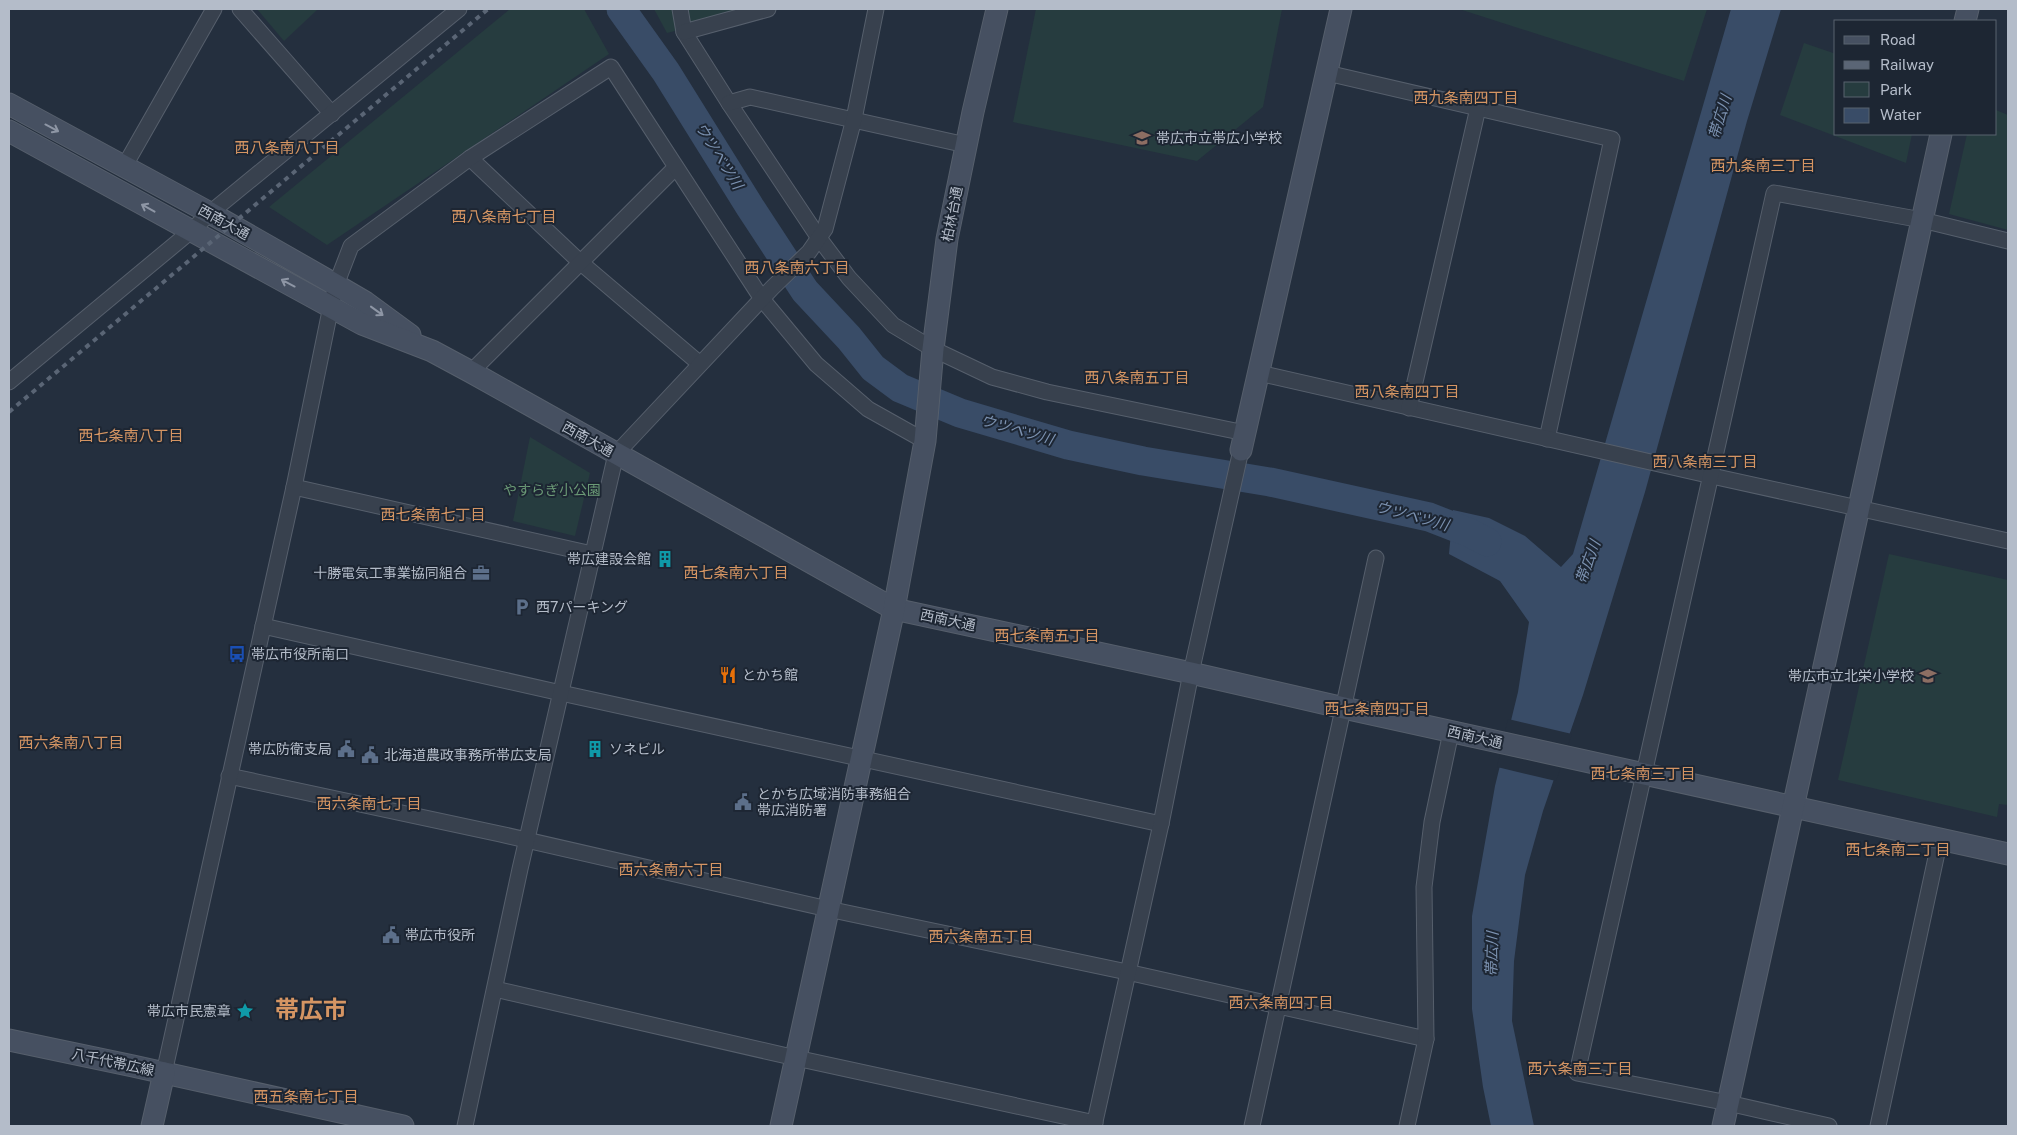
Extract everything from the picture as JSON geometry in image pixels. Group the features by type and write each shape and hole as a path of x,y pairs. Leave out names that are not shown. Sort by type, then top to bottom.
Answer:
{"street":[{"path":"124,167 214,9"},
{"path":"240,9 332,114"},
{"path":"9,382 191,231 210,213 459,9"},
{"path":"680,9 684,32 819,238 849,278 893,325 933,357 992,377 1243,442"},
{"path":"684,32 768,9"},
{"path":"465,1126 527,841 616,454 772,288 809,252 825,229 854,119 876,9"},
{"name":"柏林台通","path":"781,1126 894,609 927,432 933,357 947,239 997,9"},
{"path":"495,989 1094,1124 1161,824 1191,673 1341,9"},
{"path":"403,1126 164,1073 228,776 294,487 331,306 336,285 351,246 470,158 611,67 762,299 816,364 868,409 927,432"},
{"path":"1327,73 1612,139 1547,439"},
{"path":"729,103 750,97 966,145"},
{"name":"西南大通","path":"9,104 210,213 336,285 365,302 432,351"},
{"path":"1409,408 1478,108"},
{"name":"西南大通","path":"9,131 362,324 432,351 471,372 894,609 1642,774 1794,805 2008,854"},
{"path":"1723,1126 1941,135"},
{"path":"470,158 580,262 700,364"},
{"path":"471,372 675,168"},
{"path":"1828,1126 1728,1103 1577,1073 1642,774 1712,476 1774,193 1922,220 2008,241"},
{"path":"1259,373 1712,476 2008,537"},
{"path":"294,487 592,554"},
{"path":"1252,1126 1376,558"},
{"path":"263,626 1161,824"},
{"path":"1407,1126 1426,1039 1424,887 1432,822 1451,732"},
{"path":"228,776 1426,1039"},
{"path":"1878,1126 1940,839"},
{"name":"八千代帯広線","path":"9,1040 164,1073 152,1126"}],"green space":[{"path":"257,9 318,9 284,41"},
{"path":"510,9 584,9 609,54 327,245 269,207"},
{"path":"654,9 757,9 667,33"},
{"path":"1036,9 1282,9 1263,107 1197,161 1013,122"},
{"path":"1459,9 1707,9 1684,81"},
{"path":"1804,43 1834,53 1834,135 1912,135 1906,163 1780,115"},
{"path":"1997,110 2008,115 2008,230 1949,214 1967,135 1997,135"},
{"name":"やすらぎ小公園","path":"530,437 590,473 575,536 513,521"},
{"name":"帯広市立北栄小学校","path":"1889,554 2008,580 2008,805 1999,804 1997,817 1838,780"}],"water":[{"name":"帯広川","path":"1731,9 1781,9 1747,121 1645,492 1583,695 1543,811 1525,875 1514,961 1512,1021 1534,1126 1491,1126 1483,1087 1472,1009 1472,916 1495,786 1518,692 1529,622 1500,581 1449,554 1453,510 1489,518 1525,536 1561,567 1573,554"}],"pier":[{"path":"1508,719 1572,734 1556,781 1497,767"}],"waterway":[{"name":"ウツベツ川","path":"621,9 666,72 805,291 849,338 873,368 900,388 960,413 1068,445 1143,461 1270,482 1429,517 1470,533 1487,542"}],"railway":[{"path":"9,412 488,9"}],"place":[{"name":"帯広市立帯広小学校","path":"1142,138"},
{"name":"帯広建設会館","path":"665,559"},
{"name":"十勝電気工事業協同組合","path":"481,573"},
{"name":"西7パーキング","path":"522,607"},
{"name":"帯広市役所南口","path":"237,654"},
{"name":"とかち館","path":"728,675"},
{"name":"帯広市立北栄小学校","path":"1928,676"},
{"name":"帯広防衛支局","path":"346,749"},
{"name":"ソネビル","path":"595,749"},
{"name":"北海道農政事務所帯広支局","path":"370,755"},
{"name":"とかち広域消防事務組合 帯広消防署","path":"743,802"},
{"name":"帯広市役所","path":"391,935"},
{"name":"帯広市民憲章","path":"245,1011"}],"district":[{"name":"西九条南四丁目","path":"1466,98"},
{"name":"西八条南八丁目","path":"287,148"},
{"name":"西九条南三丁目","path":"1763,166"},
{"name":"西八条南七丁目","path":"504,217"},
{"name":"西八条南六丁目","path":"797,268"},
{"name":"西八条南五丁目","path":"1137,378"},
{"name":"西八条南四丁目","path":"1407,392"},
{"name":"西七条南八丁目","path":"131,436"},
{"name":"西八条南三丁目","path":"1705,462"},
{"name":"西七条南七丁目","path":"433,515"},
{"name":"西七条南六丁目","path":"736,573"},
{"name":"西七条南五丁目","path":"1047,636"},
{"name":"西七条南四丁目","path":"1377,709"},
{"name":"西六条南八丁目","path":"71,743"},
{"name":"西七条南三丁目","path":"1643,774"},
{"name":"西六条南七丁目","path":"369,804"},
{"name":"西七条南二丁目","path":"1898,850"},
{"name":"西六条南六丁目","path":"671,870"},
{"name":"西六条南五丁目","path":"981,937"},
{"name":"西六条南四丁目","path":"1281,1003"},
{"name":"帯広市","path":"311,1010"},
{"name":"西六条南三丁目","path":"1580,1069"},
{"name":"西五条南七丁目","path":"306,1097"}]}
